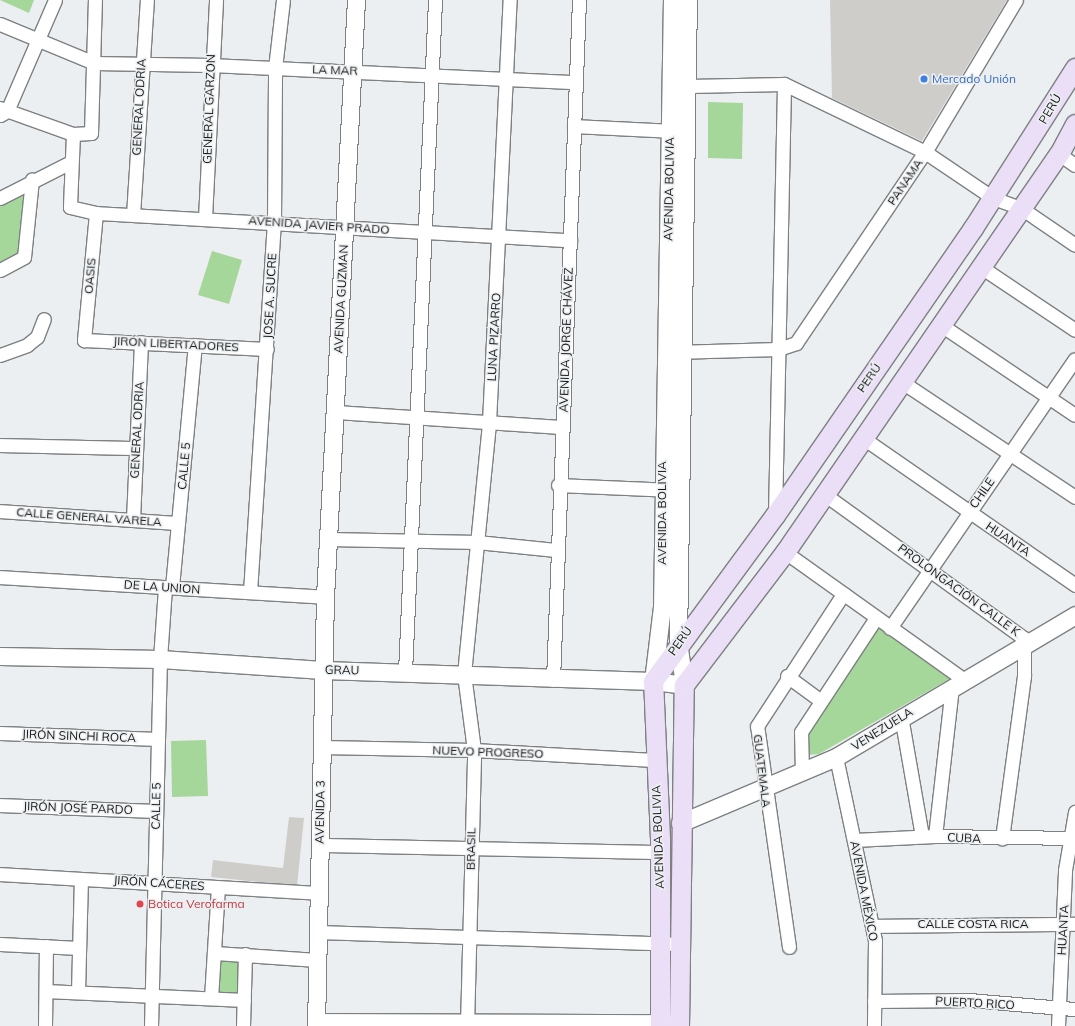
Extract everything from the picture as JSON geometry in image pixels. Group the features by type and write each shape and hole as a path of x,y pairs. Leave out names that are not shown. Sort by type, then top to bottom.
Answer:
{"main road":[{"name":"PERÚ","path":"652,681 678,641 775,515 993,198 1075,68"},
{"path":"684,685 785,552 862,438 1059,154 1075,124"},
{"name":"AVENIDA BOLIVIA","path":"652,681 654,760 660,852 679,1023"},
{"name":"AVENIDA BOLIVIA","path":"660,1023 670,944 680,823 684,685"}],"street":[{"path":"55,0 37,41 2,111 73,134 91,133 96,0"},
{"name":"GENERAL ODRIA","path":"133,215 141,63 147,0"},
{"name":"GENERAL GARZON","path":"206,218 210,65 216,0"},
{"name":"JOSE A. SUCRE","path":"250,592 267,349 274,221 276,68 283,0"},
{"name":"AVENIDA GUZMAN","path":"325,597 356,0"},
{"path":"405,672 427,232 436,0"},
{"name":"LUNA PIZARRO","path":"464,674 489,422 509,78 510,0"},
{"name":"AVENIDA JORGE CHÁVEZ","path":"553,680 558,485 562,427 579,0"},
{"name":"AVENIDA BOLIVIA","path":"672,0 678,131 684,352 678,641 684,685"},
{"name":"AVENIDA BOLIVIA","path":"652,681 662,607 661,489 666,352 678,131 687,86 688,0"},
{"name":"PANAMA","path":"666,352 778,349 796,343 925,152 1016,0"},
{"path":"0,24 37,41 94,63"},
{"name":"LA MAR","path":"94,63 210,65 576,82"},
{"path":"687,86 784,84 925,152 993,198 1021,208 1075,244"},
{"path":"775,515 784,84"},
{"path":"574,126 678,131"},
{"path":"0,198 32,179 71,162 73,134"},
{"path":"1059,154 1075,165"},
{"name":"AVENIDA JAVIER PRADO","path":"71,162 70,207 96,213 274,221 500,237 570,240"},
{"path":"0,270 24,257 32,179"},
{"name":"OASIS","path":"84,340 96,213"},
{"path":"981,267 1075,330"},
{"path":"0,355 32,341 44,319"},
{"path":"941,325 1075,415"},
{"name":"JIRÓN LIBERTADORES","path":"84,340 267,349"},
{"name":"GENERAL ODRIA","path":"133,519 141,342"},
{"name":"CALLE 5","path":"151,1026 160,659 178,523 195,345"},
{"name":"CHILE","path":"890,628 1075,359"},
{"path":"902,382 1075,497"},
{"path":"335,412 562,427"},
{"name":"HUANTA","path":"862,438 1075,585"},
{"path":"0,445 136,448"},
{"path":"558,485 680,490"},
{"name":"PROLONGACIÓN CALLE K","path":"824,494 931,568 1021,633 1026,646 1002,840"},
{"name":"CALLE GENERAL VARELA","path":"0,511 178,523"},
{"path":"328,539 411,544 478,542 556,550"},
{"path":"785,552 890,628 957,683 929,836"},
{"name":"DE LA UNION","path":"0,577 325,597"},
{"name":"GUATEMALA","path":"789,947 764,790 757,726 787,676 843,594"},
{"name":"AVENIDA 3","path":"316,1023 325,597"},
{"name":"VENEZUELA","path":"680,823 764,790 836,757 901,716 957,683 1026,646 1075,615"},
{"path":"802,772 800,737 876,618"},
{"name":"GRAU","path":"0,656 160,659 323,670 464,674 553,680 652,681 684,685"},
{"name":"BRASIL","path":"464,674 474,750 467,1023"},
{"path":"787,676 822,701"},
{"path":"901,716 929,836"},
{"name":"JIRÓN SINCHI ROCA","path":"0,733 158,739"},
{"name":"NUEVO PROGRESO","path":"322,747 474,750 654,760"},
{"name":"AVENIDA MÉXICO","path":"836,757 872,926 874,1026"},
{"name":"JIRÓN JOSÉ PARDO","path":"0,805 156,811"},
{"name":"HUANTA","path":"1058,1026 1058,1008 1070,924 1065,870 1073,838 1075,812"},
{"name":"CUBA","path":"854,840 929,836 1002,840 1073,838"},
{"path":"320,845 660,852"},
{"name":"JIRÓN CÁCERES","path":"0,874 319,893"},
{"path":"78,992 81,879"},
{"path":"211,998 218,887"},
{"name":"CALLE COSTA RICA","path":"872,926 1070,924"},
{"path":"318,932 670,944"},
{"path":"0,944 79,948"},
{"path":"45,1026 46,946"},
{"path":"215,953 317,960"},
{"path":"243,1026 245,954"},
{"path":"46,991 152,994 244,1000"},
{"name":"PUERTO RICO","path":"874,1002 969,1000 1075,1009"},
{"path":"316,1023 679,1023"}],"green space":[{"path":"0,0 34,0 29,13"},
{"path":"708,102 743,103 742,159 708,158"},
{"path":"25,191 21,253 0,266 0,203"},
{"path":"212,251 242,260 229,304 198,295"},
{"path":"879,625 951,678 819,754 807,755 803,731"},
{"path":"206,740 208,796 172,797 171,741"},
{"path":"217,954 241,955 239,993 215,992"}],"building":[{"name":"Mercado Unión","path":"830,0 1007,0 922,141 832,98"},
{"path":"289,817 304,818 297,886 211,877 213,860 283,868"}],"place":[{"name":"Mercado Unión","path":"924,79"},
{"name":"Botica Verofarma","path":"140,904"}]}
